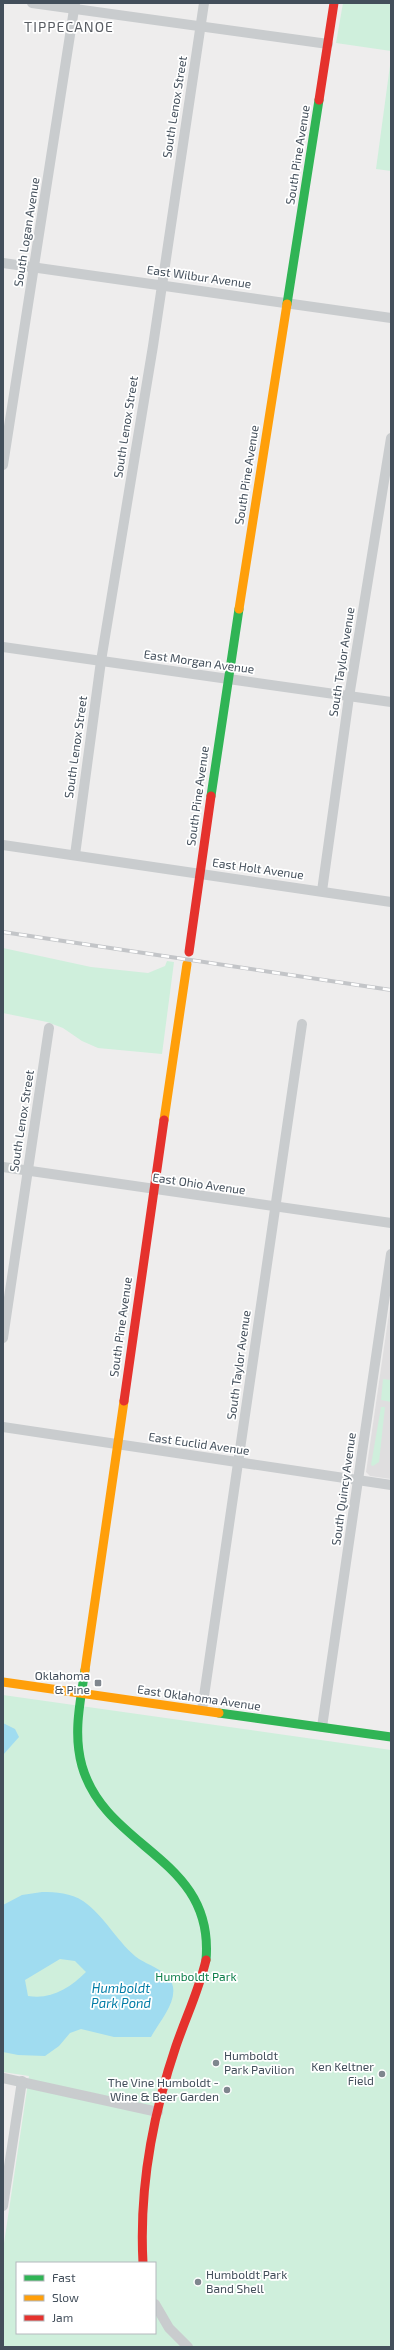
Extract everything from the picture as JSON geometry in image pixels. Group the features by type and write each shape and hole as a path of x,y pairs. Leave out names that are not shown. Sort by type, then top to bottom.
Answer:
{"street":[{"path":"32,3 75,6 328,44"},
{"name":"South Lenox Street","path":"75,855 101,661 204,3"},
{"name":"South Pine Avenue","path":"189,952 228,679 334,3"},
{"name":"South Logan Avenue","path":"3,465 75,6"},
{"name":"East Wilbur Avenue","path":"3,263 391,318"},
{"name":"South Taylor Avenue","path":"322,891 349,697 391,438"},
{"name":"East Morgan Avenue","path":"3,647 391,702"},
{"name":"East Holt Avenue","path":"3,845 391,902"},
{"name":"South Pine Avenue","path":"143,2262 143,2213 158,2112 176,2047 201,1978 207,1946 206,1931 201,1911 184,1880 172,1868 122,1827 94,1795 86,1778 78,1753 76,1730 187,964"},
{"name":"South Taylor Avenue","path":"202,1710 302,1024"},
{"name":"South Lenox Street","path":"3,1338 50,1028"},
{"name":"East Ohio Avenue","path":"3,1167 391,1223"},
{"name":"South Quincy Avenue","path":"322,1727 391,1254"},
{"name":"East Euclid Avenue","path":"3,1427 391,1485"},
{"name":"East Oklahoma Avenue","path":"3,1682 391,1737"},
{"path":"3,2078 22,2080 158,2112"},
{"path":"3,2206 22,2080"},
{"path":"156,2306 169,2328 188,2347"}],"shaded area":[{"path":"391,1299 391,1479 370,1476 366,1472"}],"green space":[{"path":"343,3 391,3 391,51 336,43"},
{"path":"391,58 391,171 376,169"},
{"path":"3,948 91,967 148,973 165,966 167,961 174,962 162,1054 98,1048 82,1041 63,1028 47,1022 3,1013"},
{"path":"383,1379 391,1380 391,1402 381,1400"},
{"path":"381,1407 385,1407 379,1462 373,1466 371,1465"},
{"name":"Humboldt Park","path":"3,1695 391,1750 391,2347 3,2347 3,2250 29,2076 3,2072"}],"water":[{"path":"3,1723 15,1729 19,1737 3,1755"},
{"name":"Humboldt Park Pond","path":"53,1892 78,1898 98,1914 132,1953 168,1977 173,1987 172,2000 151,2037 114,2037 81,2029 70,2033 59,2046 45,2056 18,2055 3,2052 3,1905 22,1895","holes":["60,1959 75,1961 86,1972 67,1988 60,1992 45,1996 28,1996 25,1980"]}],"railway":[{"path":"3,932 391,990"}],"traffic: fast":[{"path":"287,304 319,100"},
{"path":"211,796 239,609"},
{"path":"85,1670 78,1718 78,1742 82,1766 95,1794 113,1817 177,1876 194,1898 204,1926 206,1960"},
{"path":"219,1713 391,1737"}],"traffic: slow":[{"path":"239,609 287,304"},
{"path":"164,1120 187,964"},
{"path":"85,1670 124,1401"},
{"path":"3,1682 219,1713"}],"traffic: jam":[{"path":"319,100 334,3"},
{"path":"189,952 211,796"},
{"path":"124,1401 164,1120"},
{"path":"143,2262 143,2208 149,2153 154,2125 176,2046 200,1982 206,1960"}],"place":[{"name":"Oklahoma & Pine","path":"98,1683"},
{"name":"Humboldt Park Pavilion","path":"216,2063"},
{"name":"Ken Keltner Field","path":"382,2074"},
{"name":"The Vine Humboldt - Wine & Beer Garden","path":"227,2090"},
{"name":"Humboldt Park Band Shell","path":"198,2282"}],"district":[{"name":"TIPPECANOE","path":"69,27"}]}
